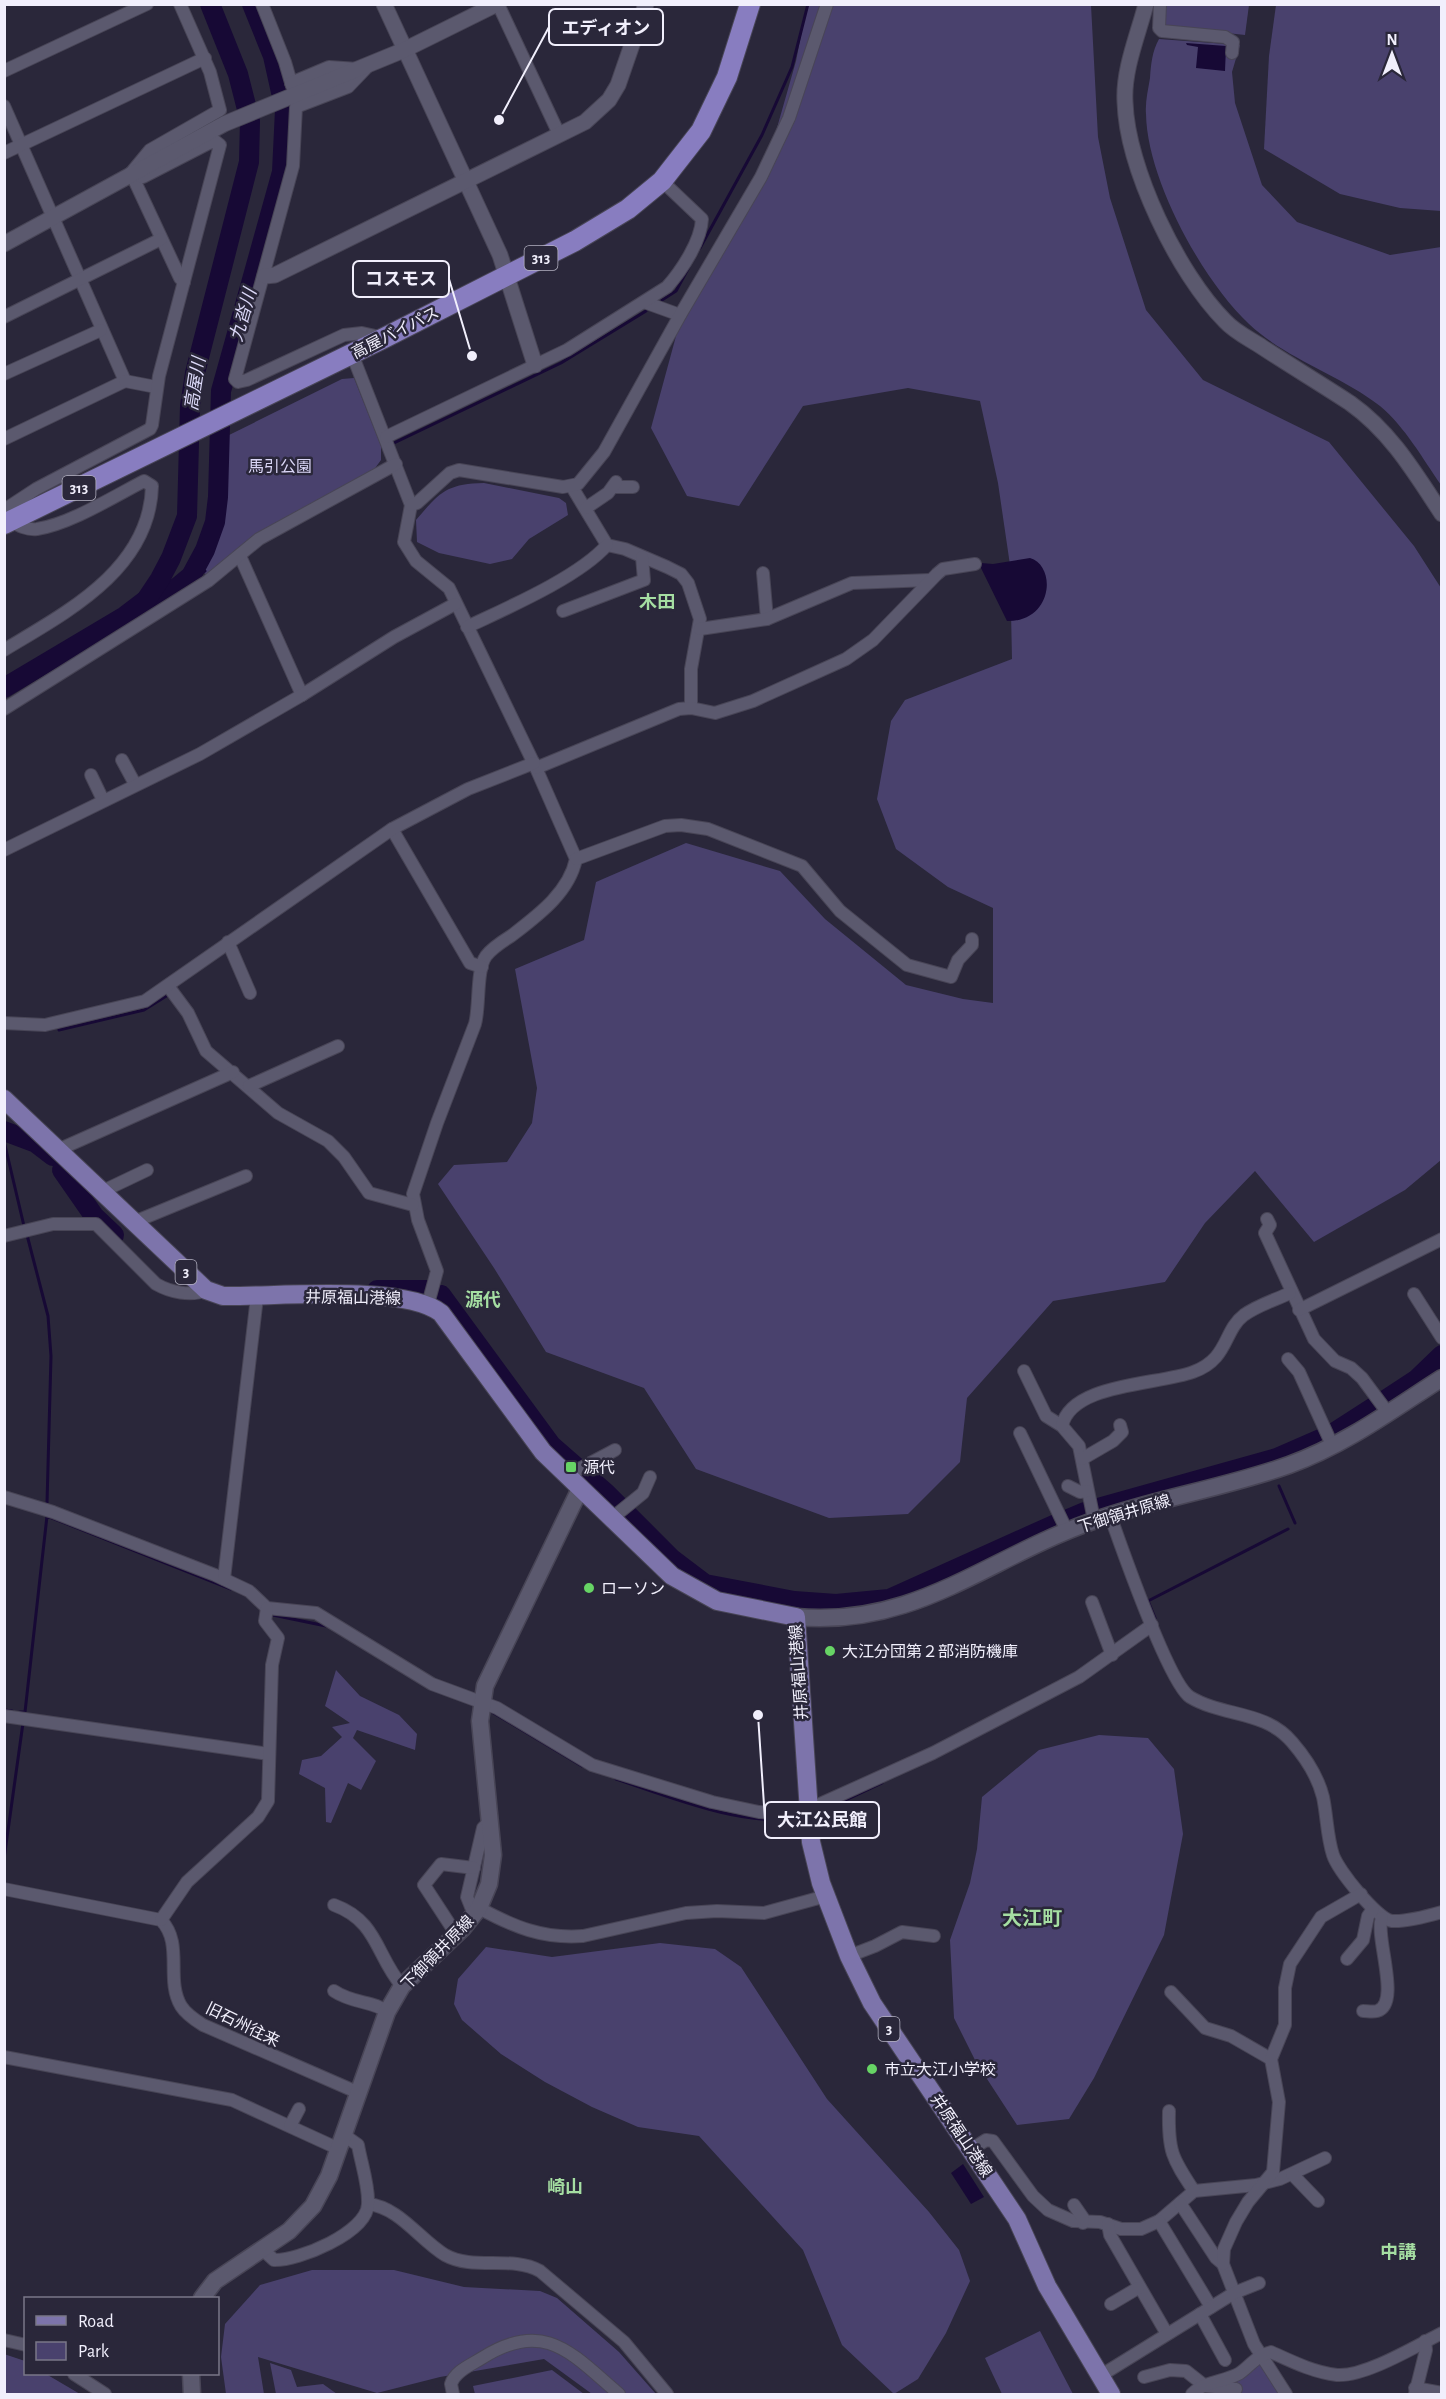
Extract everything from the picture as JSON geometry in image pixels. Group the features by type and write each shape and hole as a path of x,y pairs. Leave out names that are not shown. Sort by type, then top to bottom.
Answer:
{"highway":[{"name":"高屋バイパス","path":"6,518 234,413 609,222 662,181 683,156 716,103 727,77 750,4"}],"main road":[{"name":"3","path":"5,1099 206,1290"},
{"name":"井原福山港線","path":"206,1290 223,1296 391,1296 428,1304 441,1313 536,1443 574,1471 580,1490 619,1512 672,1576 698,1592 742,1608 796,1617 811,1842 826,1896 849,1956 872,2003 1021,2225 1047,2286 1111,2394"},
{"name":"下御領井原線","path":"796,1617 846,1619 895,1609 940,1592 1067,1531 1102,1518 1281,1468 1329,1440 1388,1413 1442,1378"},
{"name":"下御領井原線","path":"203,2297 215,2281 303,2219 313,2206 341,2142 387,2012 402,1986 456,1934 478,1909 492,1871 490,1821 480,1721 481,1701 492,1668 580,1490"},
{"path":"191,2375 192,2394"}],"street":[{"path":"4,71 147,4"},
{"path":"131,173 150,150 220,110 205,58 180,4"},
{"path":"262,4 285,62 293,95 293,166 265,276 236,373 238,382 247,380 344,335 362,333 384,338"},
{"path":"384,4 508,275 536,365"},
{"path":"4,244 198,138 293,95 404,50 497,4 559,134"},
{"path":"265,276 275,275 585,122 609,100 618,85 646,4"},
{"path":"411,505 417,503 450,473 459,470 572,487 586,476 604,452 775,149 826,4"},
{"path":"1146,4 1126,81 1124,101 1134,157 1159,220 1177,254 1225,321 1350,404 1382,430 1401,452 1442,514"},
{"path":"1160,4 1159,28 1162,31 1225,37 1233,42 1232,53"},
{"path":"4,153 205,58"},
{"path":"4,106 125,381"},
{"path":"4,650 87,599 109,580 139,535 152,486 144,481 62,522 36,529 22,528 6,518 36,489 150,429 156,387 220,152 219,142 209,143 143,177 131,173"},
{"path":"131,173 161,239 184,282"},
{"path":"386,437 567,350 667,287 677,276 702,229 702,219 662,181"},
{"path":"4,317 161,239"},
{"path":"644,302 680,315"},
{"path":"4,375 101,330"},
{"path":"352,354 411,505 404,542 416,561 449,588 535,765 576,859"},
{"path":"4,439 125,381 156,387"},
{"path":"4,708 208,581 259,539 275,529 396,464"},
{"path":"586,508 615,484 633,487"},
{"path":"572,487 607,545 681,574 688,583 700,619 691,669 691,708"},
{"path":"467,627 527,598 596,556 607,545"},
{"path":"240,556 302,695"},
{"path":"563,611 644,580 642,557"},
{"path":"4,1023 45,1025 65,1022 145,1001 392,829 468,789 679,709 691,708 715,713 753,701 846,659 873,640 943,569 975,564"},
{"path":"763,573 767,619"},
{"path":"700,628 767,619 852,583 922,578 930,580"},
{"path":"4,850 135,784 201,754 302,695 394,637 455,604"},
{"path":"122,760 135,784"},
{"path":"91,775 103,800"},
{"path":"428,1304 437,1271 413,1205 415,1183 475,1024 479,1010 482,967 486,956 540,914 557,897 576,859 665,826 696,826 802,866 840,911 910,967 951,977 958,960 972,945 972,939"},
{"path":"392,829 470,963 482,967"},
{"path":"228,942 250,993"},
{"path":"168,986 188,1013 206,1051 278,1113 328,1141 344,1157 369,1193 413,1205"},
{"path":"249,1086 338,1046"},
{"path":"60,1149 233,1072"},
{"path":"103,1191 147,1170"},
{"path":"134,1222 246,1176"},
{"path":"1267,1219 1270,1225 1265,1233 1290,1293 1314,1339 1335,1360 1351,1368 1362,1378 1388,1413"},
{"path":"4,1236 53,1224 96,1224 156,1284 166,1290 190,1293 206,1290"},
{"path":"1299,1310 1442,1239"},
{"path":"1062,1426 1065,1415 1083,1399 1196,1371 1221,1353 1243,1316 1290,1293"},
{"path":"1414,1294 1442,1338"},
{"path":"224,1579 257,1297"},
{"path":"1288,1359 1299,1372 1329,1440"},
{"path":"1024,1371 1046,1416 1062,1426 1079,1446 1087,1491 1102,1518 1174,1677 1187,1696 1203,1704 1257,1718 1279,1730 1291,1741 1313,1772 1322,1794 1334,1857 1382,1918 1400,1920 1442,1912"},
{"path":"1082,1459 1113,1441 1122,1432 1120,1425"},
{"path":"1020,1433 1067,1531"},
{"path":"574,1471 615,1450"},
{"path":"619,1512 643,1493 650,1477"},
{"path":"1068,1486 1080,1492 1087,1491"},
{"path":"4,1497 40,1507 224,1579 249,1591 266,1611 265,1621 278,1638 272,1665 270,1792 264,1810 196,1872 161,1920 4,1889"},
{"path":"1092,1602 1112,1655"},
{"path":"266,1611 316,1613 432,1684 481,1701 576,1758 616,1774 736,1808 782,1813 807,1808 1000,1720 1079,1677 1152,1625"},
{"path":"4,1716 269,1754"},
{"path":"490,1821 483,1828 466,1897 478,1909 533,1934 567,1937 694,1912 765,1913 826,1896"},
{"path":"456,1934 424,1885 441,1864 474,1868"},
{"path":"1286,2394 1254,2344 1223,2264 1224,2249 1236,2222 1273,2172 1279,2102 1270,2059 1285,2025 1285,1988 1290,1964 1321,1917 1362,1894"},
{"path":"334,1905 355,1916 369,1929 402,1986"},
{"path":"1347,1959 1363,1940 1368,1916 1373,1909"},
{"path":"1363,2011 1377,2011 1383,2008 1386,2001 1386,1964 1379,1924 1382,1918"},
{"name":"旧石州往来","path":"161,1920 174,1942 177,1995 189,2015 202,2025 359,2093"},
{"path":"849,1956 902,1932 933,1936"},
{"path":"334,1991 355,2002 381,2006 387,2012"},
{"path":"1171,1992 1205,2028 1232,2036 1270,2059"},
{"path":"4,2057 232,2100 290,2126 358,2145 368,2204 364,2216 322,2248 283,2260 268,2257 262,2249"},
{"path":"290,2126 299,2109"},
{"path":"1169,2111 1169,2146 1176,2164 1194,2190"},
{"path":"972,2149 986,2140 993,2141 1033,2196 1061,2218 1136,2230 1159,2221 1194,2190 1242,2187 1265,2182 1292,2174 1325,2158"},
{"path":"1292,2174 1318,2200"},
{"path":"1180,2203 1216,2258 1223,2264"},
{"path":"368,2204 381,2207 401,2220 445,2255 461,2261 530,2266 540,2271 624,2343 667,2394"},
{"path":"1074,2205 1082,2214 1083,2223"},
{"path":"1159,2221 1211,2307"},
{"path":"1108,2224 1110,2235 1138,2288 1167,2334"},
{"path":"1100,2376 1234,2293 1259,2283"},
{"path":"1111,2304 1138,2288"},
{"path":"1200,2314 1225,2360"},
{"path":"1192,2394 1205,2386 1239,2373 1262,2354 1271,2352 1302,2367 1346,2374 1362,2371 1442,2333"},
{"path":"4,2340 24,2345"},
{"path":"453,2394 451,2384 456,2374 500,2347 526,2341 555,2344 566,2349 619,2394"},
{"path":"1425,2342 1426,2350 1415,2391 1442,2393"},
{"path":"1144,2377 1170,2370 1186,2372 1205,2386 1236,2389"},
{"path":"77,2375 105,2394"}],"green space":[{"path":"807,5 1091,5 1098,137 1110,198 1146,310 1203,380 1329,442 1414,546 1441,588 1441,1160 1405,1190 1314,1242 1255,1171 1205,1223 1165,1282 1053,1301 967,1398 960,1462 908,1514 829,1518 696,1469 644,1388 546,1352 438,1184 454,1165 507,1162 532,1123 537,1088 515,969 584,940 596,882 686,843 780,871 825,919 906,985 963,999 993,1003 993,908 948,887 896,849 877,799 891,721 905,700 1012,659 1010,565 998,483 980,401 908,388 803,406 739,506 687,496 651,428 682,314 763,177 796,61"},
{"path":"1165,5 1249,5 1245,35 1164,26"},
{"path":"1276,5 1441,5 1441,211 1400,208 1340,194 1264,149 1269,56"},
{"path":"1159,39 1240,45 1232,72 1235,103 1262,185 1297,222 1390,255 1441,247 1441,485 1389,414 1364,395 1279,347 1264,336 1231,305 1213,282 1180,227 1156,168 1149,140 1146,101 1152,58"},
{"name":"馬引公園","path":"354,378 381,446 381,460 370,475 207,575 200,570 215,539 219,522 222,506 225,437 342,379"},
{"path":"484,483 559,498 566,503 568,515 529,539 512,559 490,564 439,553 417,542 416,520 438,496 461,485"},
{"path":"336,1670 360,1696 399,1715 417,1734 415,1750 357,1730 353,1738 376,1761 361,1790 348,1783 331,1823 326,1822 325,1788 299,1774 302,1760 321,1756 342,1737 332,1727 350,1723 325,1706"},
{"path":"1099,1735 1148,1738 1174,1769 1183,1834 1164,1935 1094,2078 1069,2119 1017,2125 976,2062 954,2018 950,1940 970,1883 977,1849 982,1797 1039,1750"},
{"path":"660,1943 715,1949 741,1967 827,2099 929,2212 959,2250 970,2281 946,2333 918,2379 894,2394 842,2345 803,2250 699,2136 638,2127 592,2107 545,2082 501,2054 462,2020 454,2004 458,1979 486,1947 552,1957"},
{"path":"312,2270 394,2270 464,2287 540,2291 557,2298 619,2352 656,2394 592,2394 544,2359 440,2377 377,2393 258,2357 264,2394 226,2394 221,2357 225,2324 260,2285"},
{"path":"1040,2331 1073,2394 1002,2394 985,2358"},
{"path":"4,2354 24,2361 24,2375 48,2375 80,2394 5,2394"},
{"path":"1263,2361 1278,2394 1199,2394"},
{"path":"270,2363 291,2370 297,2387 323,2384 337,2394 276,2394"},
{"path":"552,2370 584,2394 475,2394 473,2386"}],"shaded area":[{"path":"1186,43 1226,46 1225,71 1196,68 1198,47"},
{"path":"1030,558 1039,563 1047,582 1042,604 1034,613 1022,619 1007,621 980,566 981,563 993,564"},
{"path":"963,2164 984,2197 971,2204 951,2173"}],"waterway":[{"name":"高屋川","path":"4,688 125,616 146,600 171,558 187,516 190,406 195,373 249,162 250,121 238,74 210,4"},
{"name":"九沓川","path":"146,600 174,590 191,576 205,550 215,522 218,497 221,391 282,172 285,110 273,56 252,4"},
{"path":"700,248 762,135 792,67 808,4"},
{"path":"662,300 676,291 689,267"},
{"path":"394,443 561,363 646,311"},
{"name":"九沓川","path":"184,584 205,571"},
{"path":"59,1030 144,1010 168,995"},
{"path":"4,1131 36,1143 53,1156"},
{"path":"4,1141 24,1226"},
{"path":"62,1170 94,1216 114,1235"},
{"path":"27,1235 48,1316 51,1356 47,1503"},
{"path":"377,1290 431,1290"},
{"path":"441,1295 551,1445 606,1493 672,1559 705,1584 794,1601 836,1604 889,1599 1058,1523"},
{"path":"1385,1400 1417,1379 1442,1355"},
{"path":"1095,1509 1277,1458 1332,1434 1377,1405"},
{"path":"1279,1486 1295,1523"},
{"path":"1066,1520 1085,1512"},
{"path":"20,1712 25,1712 47,1516 231,1589"},
{"path":"1155,1618 1148,1601 1288,1529"},
{"path":"268,1614 326,1626"},
{"path":"4,1710 12,1711"},
{"path":"492,1712 582,1766"},
{"path":"4,1859 23,1723"},
{"path":"616,1779 729,1814 776,1820 797,1818"},
{"path":"818,1813 882,1783"}],"place":[{"name":"エディオン","path":"499,120"},
{"name":"コスモス","path":"472,356"},
{"name":"源代","path":"571,1467"},
{"name":"ローソン","path":"589,1588"},
{"name":"大江分団第２部消防機庫","path":"830,1651"},
{"name":"大江公民館","path":"758,1715"},
{"name":"市立大江小学校","path":"872,2069"}],"district":[{"name":"木田","path":"657,602"},
{"name":"源代","path":"483,1300"},
{"name":"大江町","path":"1032,1918"},
{"name":"崎山","path":"565,2187"},
{"name":"中講","path":"1398,2252"}]}
